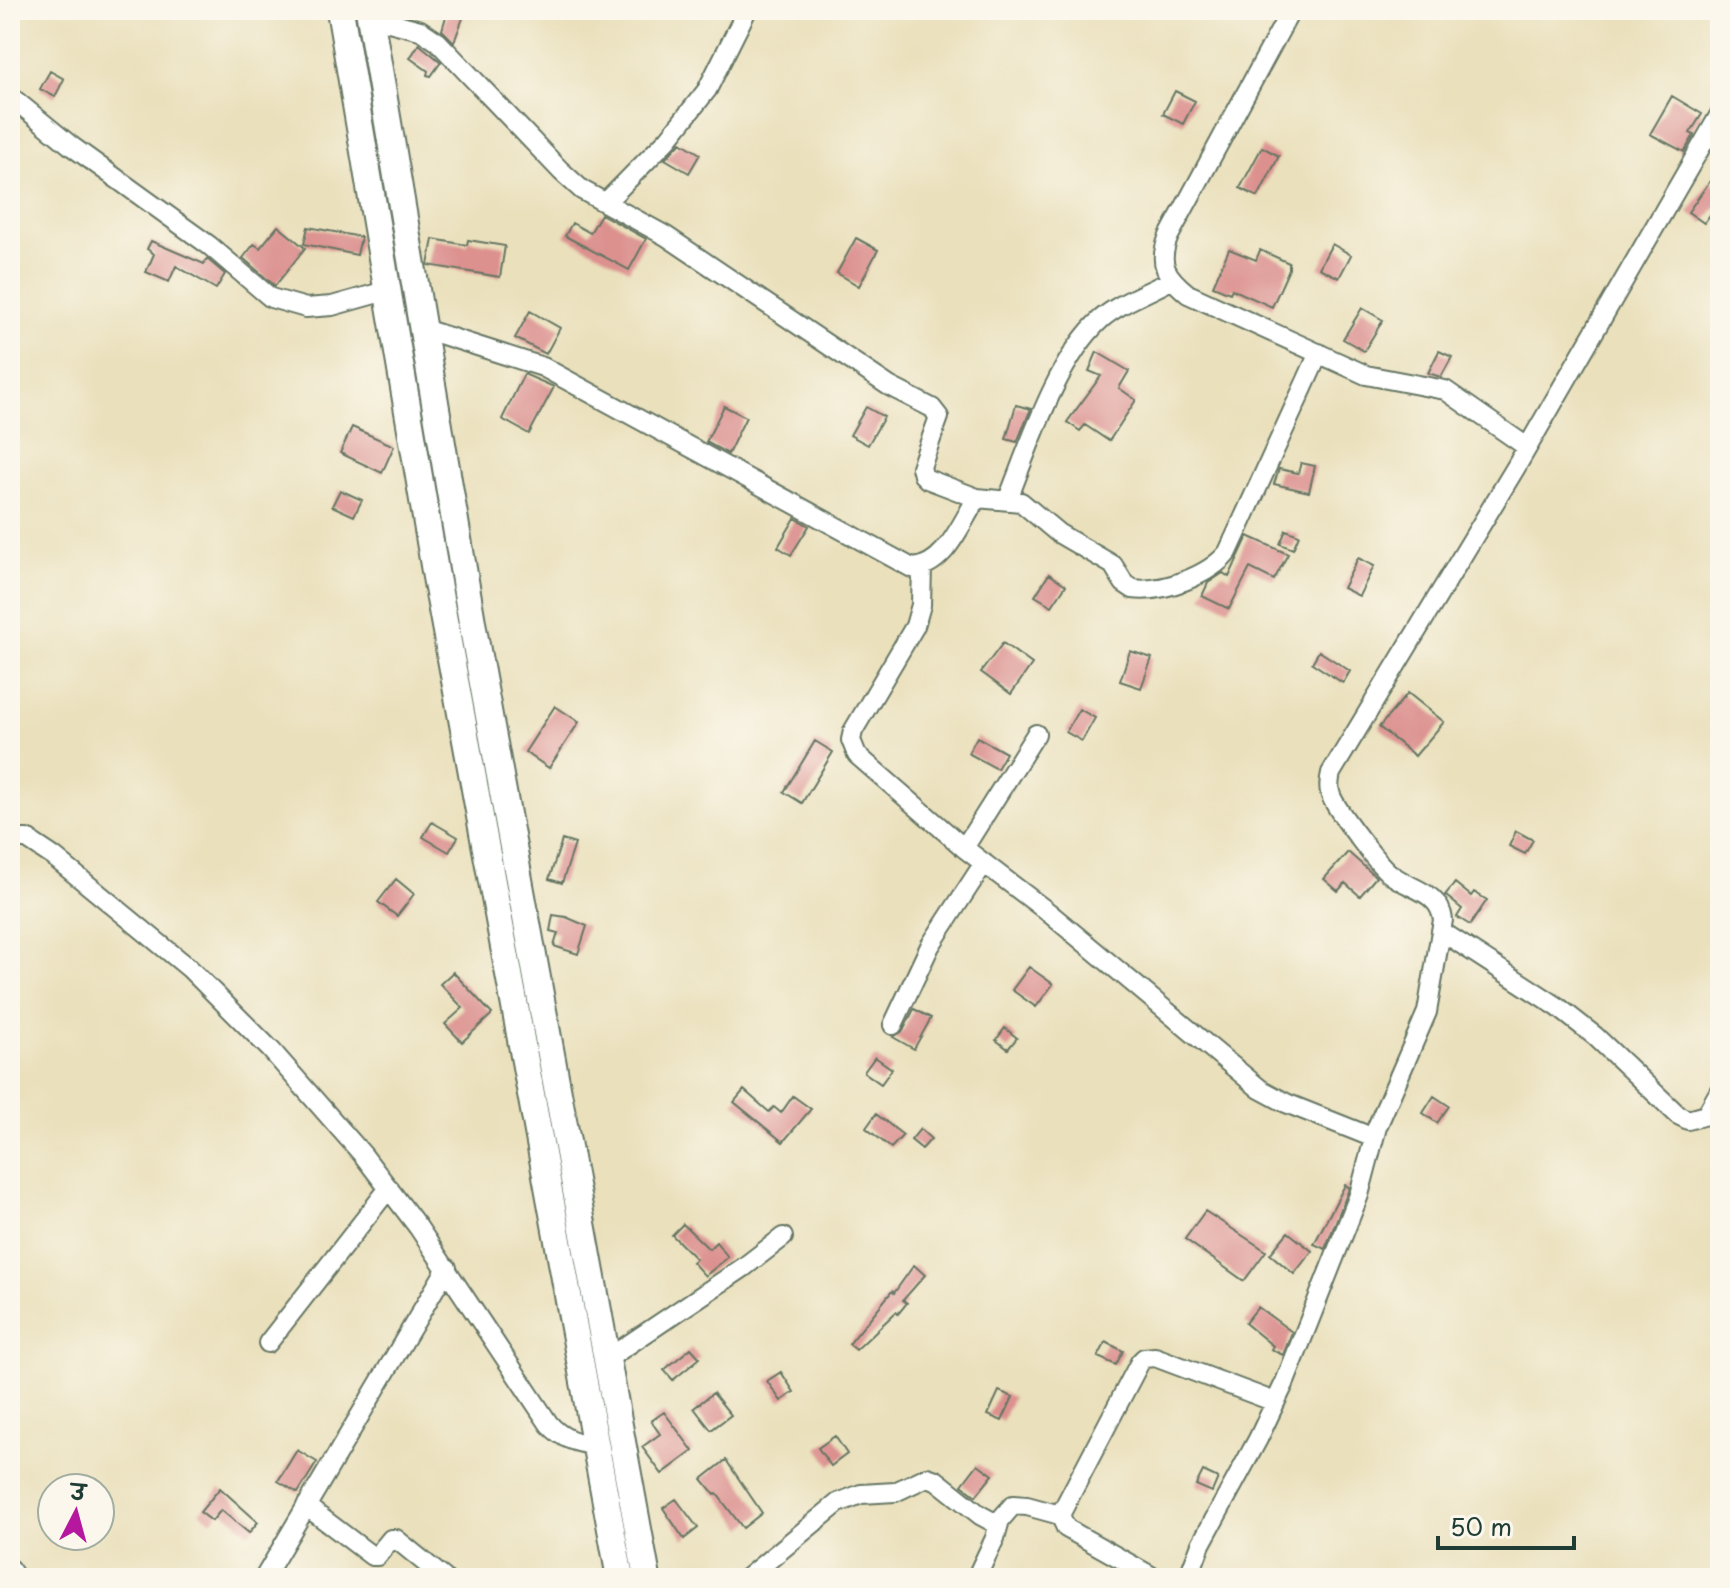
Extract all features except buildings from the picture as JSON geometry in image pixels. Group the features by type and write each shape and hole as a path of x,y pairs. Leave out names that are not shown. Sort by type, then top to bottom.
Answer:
{"highway":[{"path":"340,10 439,593 620,1578"},
{"path":"369,14 480,665 647,1578"}],"street":[{"path":"606,202 668,139 707,90 747,10"},
{"path":"1291,10 1169,236 1163,257 1171,280 1188,294 1366,375 1445,390 1527,447"},
{"path":"369,14 420,30 438,42 582,190 666,236 889,386 932,408 939,417 921,467 923,475 962,494 1021,502 1058,533 1113,565 1124,583 1133,589 1178,583 1213,568 1228,552 1319,353"},
{"path":"10,96 70,145 210,246 271,298 306,308 332,306 389,290"},
{"path":"1188,1578 1201,1544 1275,1402 1359,1195 1374,1138 1427,1012 1442,910 1432,897 1394,877 1382,866 1332,799 1331,773 1527,447 1720,114"},
{"path":"1008,499 1046,405 1082,339 1119,306 1171,280"},
{"path":"424,329 543,367 912,568 922,568 936,561 977,498"},
{"path":"922,568 918,619 853,731 851,740 857,755 964,848 1048,912 1260,1089 1286,1103 1374,1138"},
{"path":"964,848 1036,734"},
{"path":"10,839 27,839 39,845 189,968 271,1050 389,1188 447,1268 549,1424 565,1438 598,1446"},
{"path":"893,1025 930,946 984,863"},
{"path":"1441,931 1558,1007 1595,1036 1678,1115 1688,1120 1706,1115 1720,1090"},
{"path":"268,1343 389,1188"},
{"path":"607,1359 783,1237"},
{"path":"264,1578 447,1268"},
{"path":"1060,1515 1144,1358 1155,1357 1275,1402"},
{"path":"747,1578 838,1503 861,1494 895,1492 927,1477 936,1480 986,1520 1000,1520"},
{"path":"976,1578 1000,1520 1013,1505 1060,1515 1066,1528 1155,1578"},
{"path":"306,1506 372,1556 377,1556 391,1539 396,1539 444,1578"},
{"path":"10,1569 16,1578"}]}
